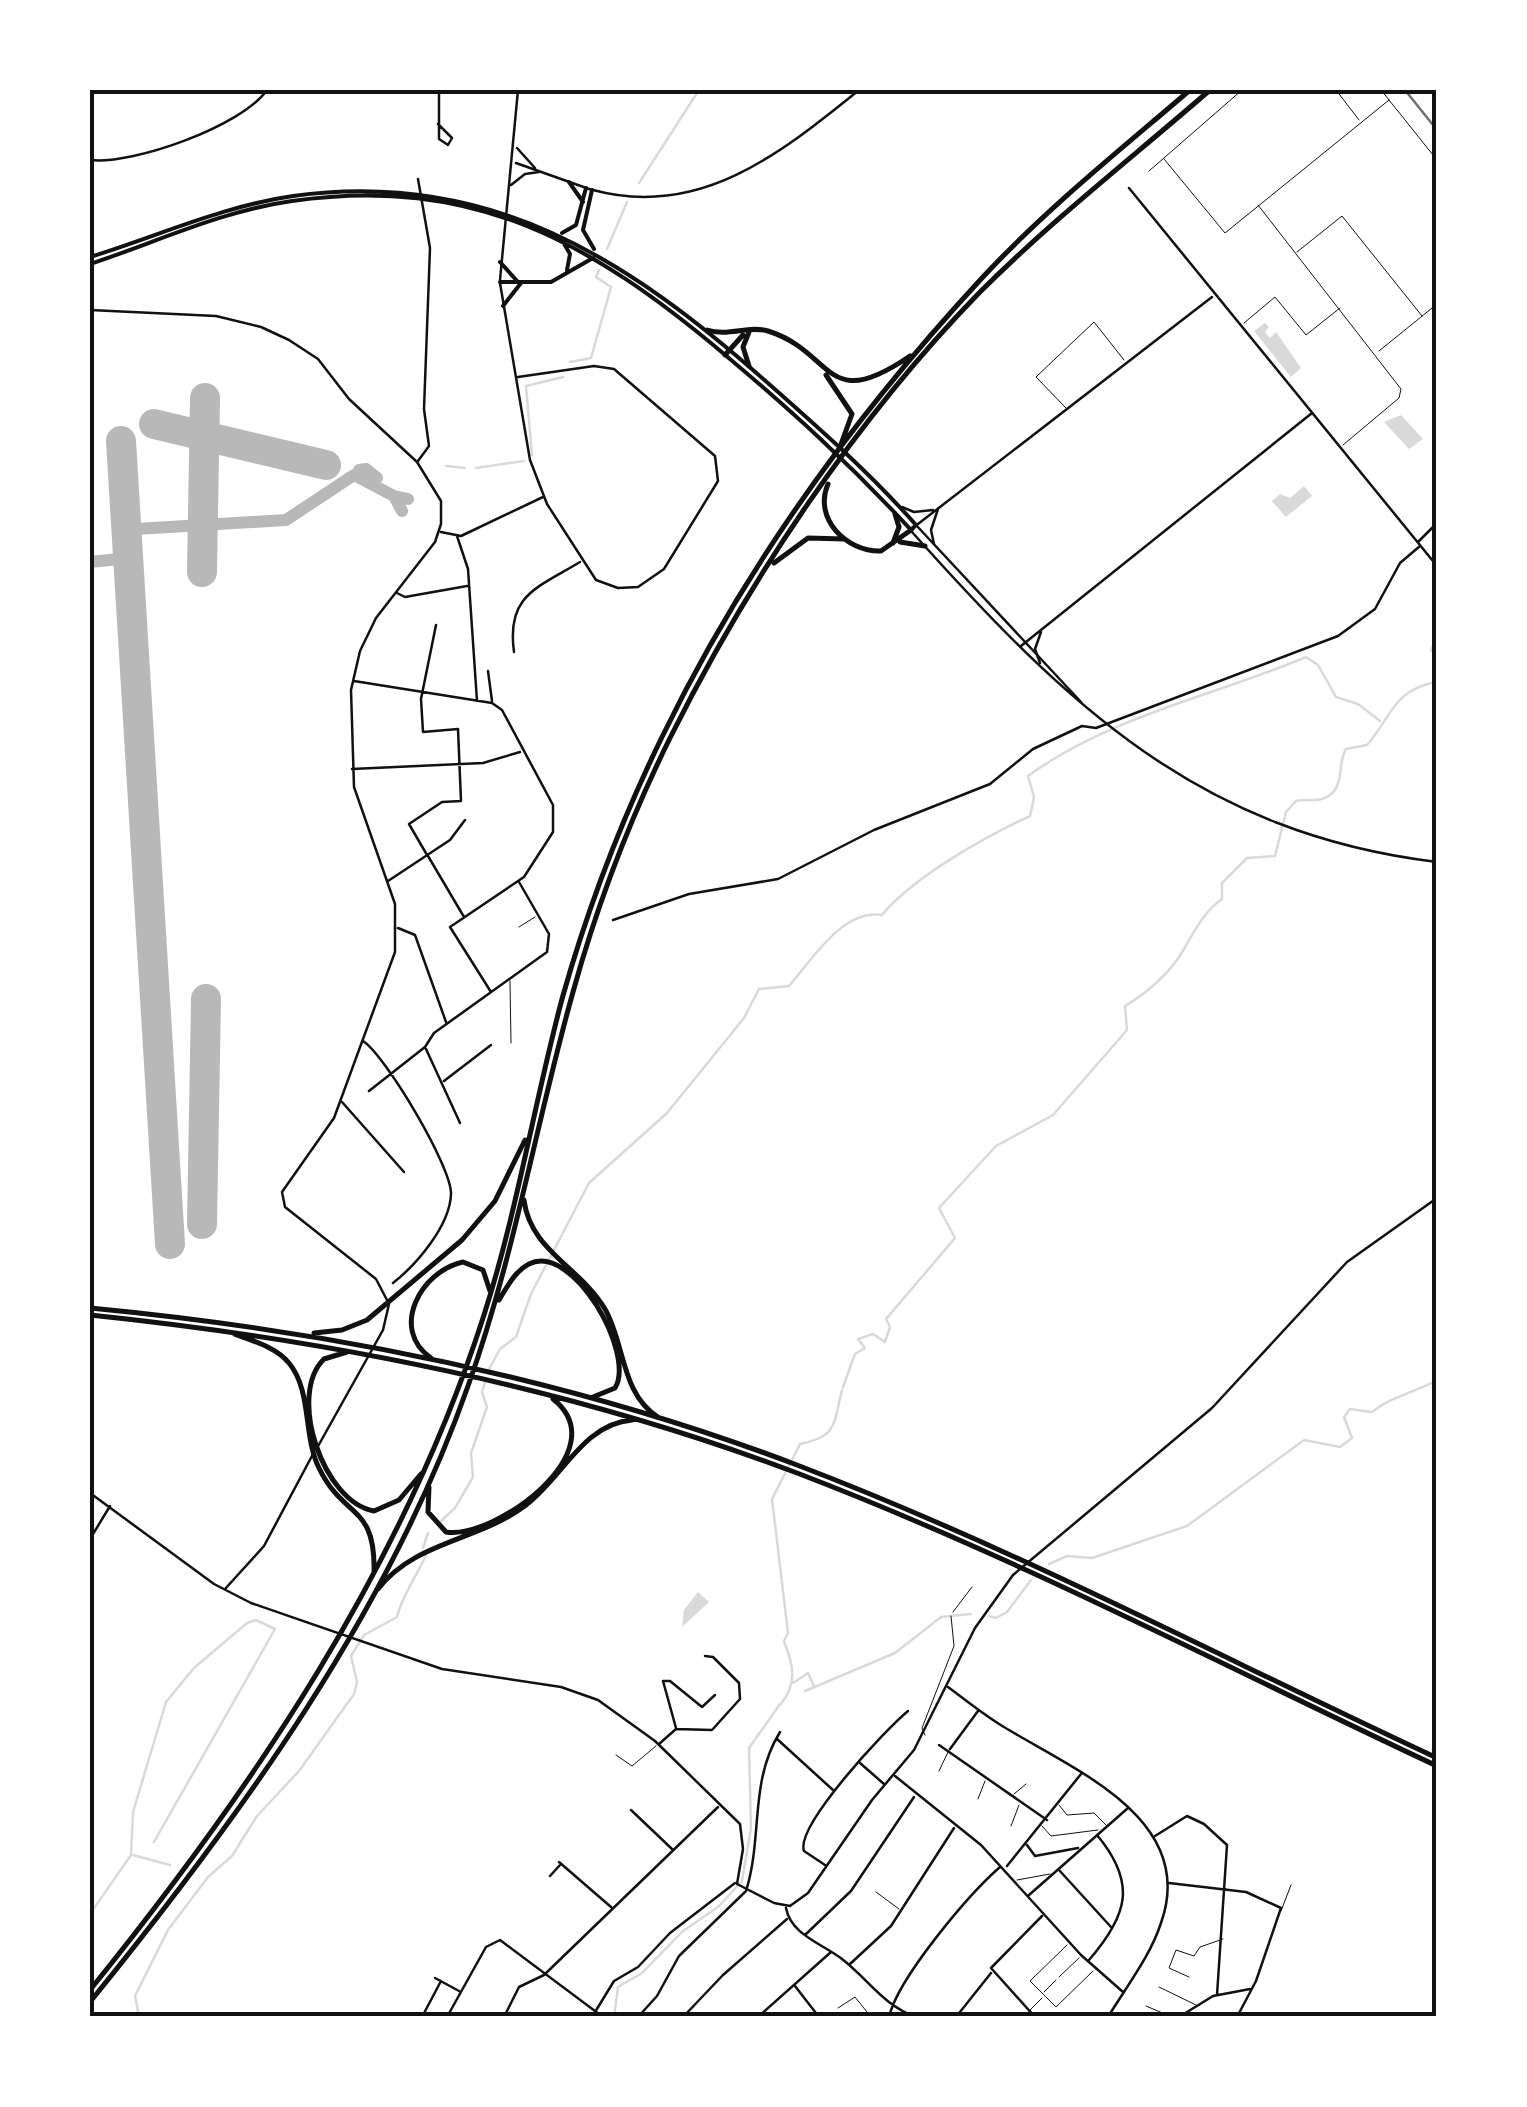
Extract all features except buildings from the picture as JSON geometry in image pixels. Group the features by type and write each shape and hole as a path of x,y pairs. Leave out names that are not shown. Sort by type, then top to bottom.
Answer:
{"highway":[{"path":"90,1990 237,1798 374,1576 431,1460 490,1296 585,927 648,769 740,596 836,456 917,351 1036,225 1190,90"},
{"path":"90,2002 234,1815 367,1603 430,1481 494,1307 572,995 611,878 669,740 762,575 836,468 974,298 1044,232 1210,90"},
{"path":"707,330 724,335 773,333 817,366 841,392 852,414 836,456"},
{"path":"727,352 748,332"},
{"path":"748,332 743,348 749,366"},
{"path":"817,366 844,379 870,379 917,351"},
{"path":"836,468 823,494 822,510 831,526 851,542"},
{"path":"894,544 899,526 895,514"},
{"path":"762,575 787,550 808,538 827,536 876,551 894,544 914,528"},
{"path":"894,544 925,546"},
{"path":"301,1334 342,1330 377,1312 398,1294 487,1212 531,1127"},
{"path":"523,1194 528,1225 589,1296 617,1351 618,1384 604,1396 588,1398"},
{"path":"494,1307 521,1270 555,1258"},
{"path":"555,1258 602,1305 621,1344 641,1415"},
{"path":"449,1367 416,1346 409,1328 413,1308 444,1270 469,1262 486,1275 490,1296"},
{"path":"90,1308 301,1334 359,1350"},
{"path":"90,1315 434,1360"},
{"path":"225,1330 274,1350 292,1365 300,1382 320,1464 371,1530 376,1549 374,1576"},
{"path":"312,1440 313,1373 324,1359 359,1350"},
{"path":"383,1353 588,1398 798,1469 1046,1571 1437,1758"},
{"path":"494,1377 546,1394 663,1422"},
{"path":"430,1481 428,1512 446,1532 472,1530 519,1504 554,1473 574,1443 573,1420 546,1394"},
{"path":"367,1603 412,1556 486,1530 527,1505 560,1475 598,1429 641,1415"},
{"path":"320,1464 348,1497 360,1507 374,1511 399,1500 431,1460"},
{"path":"852,1490 1437,1766"}],"main road":[{"path":"569,182 583,202"},
{"path":"560,236 576,225 589,189"},
{"path":"589,189 584,230 597,255 727,352 824,435"},
{"path":"91,261 267,205 324,197 407,195 489,210 560,236 597,255 707,330 899,506 914,528"},
{"path":"560,236 570,254 566,274"},
{"path":"500,282 551,282 597,255"},
{"path":"500,262 520,282"},
{"path":"503,306 520,282"},
{"path":"861,470 895,514 914,528"}],"street":[{"path":"90,160 125,159 234,119 267,90"},
{"path":"438,90 438,124"},
{"path":"518,90 516,145 500,282 528,452 543,496 581,562 606,586 628,588 649,582 664,569 718,481 718,464 710,449 614,369 594,366 518,378"},
{"path":"514,163 589,189 625,196 667,196 731,180 775,156 859,90"},
{"path":"516,145 540,172"},
{"path":"511,185 525,174 540,172"},
{"path":"417,462 428,446 424,409 431,268 418,178"},
{"path":"1128,188 1437,566"},
{"path":"914,528 1214,296"},
{"path":"90,310 216,316 268,330 318,360 349,399 417,462 440,497 439,532 430,552 366,635 353,680 352,768 362,818 386,881 398,928 392,964 330,1124 285,1184 282,1199 291,1213 382,1284 389,1314 264,1546 224,1590"},
{"path":"1022,645 1313,413"},
{"path":"439,532 457,536 543,496"},
{"path":"899,506 917,512 939,508"},
{"path":"935,546 931,530 939,508"},
{"path":"612,920 689,894 778,879 874,830 990,784 1033,749 1082,726 1096,728 1338,636 1375,609 1397,568 1437,522"},
{"path":"914,528 1085,707"},
{"path":"914,528 925,546 1085,707 1125,740 1198,788 1306,834 1372,852 1437,862"},
{"path":"457,536 465,551 477,701"},
{"path":"514,652 511,624 518,604 581,562"},
{"path":"396,592 405,596 469,586"},
{"path":"436,625 422,690 424,732 458,730 462,801 442,802 410,824 464,917"},
{"path":"1040,662 1035,648 1042,631"},
{"path":"488,671 492,702"},
{"path":"353,680 492,702 502,710 542,782 554,820 551,836 519,882 452,925 452,931 491,992"},
{"path":"352,768 483,763 522,751"},
{"path":"386,881 450,840 465,820"},
{"path":"370,1091 447,1024 550,947 549,934 519,882"},
{"path":"398,928 416,935 447,1024"},
{"path":"363,1041 377,1052 390,1074 451,1191 446,1210 419,1260 393,1283"},
{"path":"442,1082 490,1045"},
{"path":"425,1047 460,1123"},
{"path":"340,1102 404,1172"},
{"path":"786,1906 804,1896 924,1735 960,1656 991,1602 1013,1575 1212,1408 1347,1262 1437,1198"},
{"path":"90,1493 224,1590 411,1660 570,1690 598,1700 657,1743 742,1829 737,1883 670,1932 638,1967 614,1981 594,2015"},
{"path":"90,1539 110,1506"},
{"path":"657,1743 676,1729 712,1730 740,1699 740,1683 705,1656"},
{"path":"676,1729 662,1682 670,1681 702,1707 715,1695"},
{"path":"948,1686 978,1711 1082,1772 1130,1807 1154,1837 1168,1882 1161,1924 1108,2017"},
{"path":"827,1866 802,1843 834,1791 908,1711"},
{"path":"949,1750 978,1711"},
{"path":"638,2017 657,1996 679,1956 744,1889 755,1860 758,1789 780,1732"},
{"path":"777,1739 834,1791"},
{"path":"939,1745 1047,1820"},
{"path":"859,1762 884,1785"},
{"path":"888,2017 897,1991 975,1890 1026,1844 1082,1772"},
{"path":"894,1775 1004,1866 1069,1943 1123,1992"},
{"path":"805,1935 851,1891 915,1796"},
{"path":"504,2017 519,1987 544,1975 718,1806"},
{"path":"1028,1896 1130,1807"},
{"path":"632,1810 673,1850"},
{"path":"1154,1837 1180,1816 1204,1824 1226,1845 1218,1994"},
{"path":"849,1965 876,1943 902,1911 955,1827"},
{"path":"1088,1962 1112,1928 1122,1904 1124,1882 1116,1860 1097,1835"},
{"path":"1026,1844 1035,1856 1082,1848"},
{"path":"550,1876 560,1863 612,1908"},
{"path":"1058,1869 1112,1928"},
{"path":"1168,1882 1258,1896 1282,1911 1237,2017"},
{"path":"737,1883 786,1906"},
{"path":"786,1906 788,1918 805,1935 849,1965 892,2006 916,2017"},
{"path":"956,2017 992,1972 992,1966 1044,1915"},
{"path":"683,2017 723,1974 788,1918"},
{"path":"447,2017 486,1946 503,1940 594,2015 603,2017"},
{"path":"758,2017 831,1952"},
{"path":"992,1972 1035,2017"},
{"path":"435,1978 460,1991"},
{"path":"422,2017 440,1981"},
{"path":"794,1985 819,2017"},
{"path":"1179,2017 1218,1994 1252,1989"},
{"path":"766,2010 772,2017"}],"lane":[{"path":"1149,172 1242,90"},
{"path":"1336,90 1362,122"},
{"path":"1381,90 1437,160"},
{"path":"1164,159 1224,234 1389,100"},
{"path":"1258,206 1377,353 1402,395 1340,447"},
{"path":"1296,253 1342,216 1422,316"},
{"path":"1242,325 1275,297 1306,335 1340,308"},
{"path":"1377,353 1437,304"},
{"path":"1066,408 1036,377 1094,322 1126,362"},
{"path":"519,928 538,915"},
{"path":"510,980 511,1043"},
{"path":"924,1735 922,1728 954,1646 952,1614 972,1587"},
{"path":"616,1754 632,1766 657,1743"},
{"path":"940,1771 949,1750"},
{"path":"978,1799 986,1778"},
{"path":"1011,1796 1026,1784"},
{"path":"1011,1826 1020,1802"},
{"path":"1059,1805 1067,1815 1094,1813 1107,1826"},
{"path":"1042,1826 1050,1836 1103,1830"},
{"path":"1014,1880 1054,1874"},
{"path":"1282,1911 1291,1885"},
{"path":"876,1892 902,1911"},
{"path":"1189,1977 1169,1968 1176,1950 1194,1956 1200,1947 1223,1940"},
{"path":"1069,1943 1030,1981 1056,2007 1095,1968"},
{"path":"1029,2011 1082,1956"},
{"path":"1159,1987 1196,2005"},
{"path":"838,2008 855,1997 871,2017"},
{"path":"1146,2006 1172,2017"},
{"path":"507,2011 521,2017"}],"shaded area":[{"path":"1265,323 1269,327 1265,332 1270,338 1276,332 1301,368 1291,377 1254,331"},
{"path":"1401,415 1423,439 1409,449 1384,422"},
{"path":"1304,486 1312,496 1286,517 1272,501 1280,494 1290,498"},
{"path":"698,1592 709,1602 682,1627 684,1610"}],"waterway":[{"path":"639,183 699,90"},
{"path":"607,249 627,202"},
{"path":"570,362 591,358 611,287 596,277 599,270"},
{"path":"532,455 526,386 563,377"},
{"path":"476,468 524,461"},
{"path":"446,466 465,468"},
{"path":"1437,637 1431,650 1437,655"},
{"path":"488,1371 500,1349 516,1337 531,1294 589,1183 667,1113 744,1018 759,989 789,986 841,928 867,915 882,915 931,873 1030,816 1034,797 1028,776 1060,755 1128,722 1306,657 1318,665 1336,697 1358,704 1380,721"},
{"path":"843,1387 855,1354 865,1348 858,1339 873,1334 885,1342 890,1327 886,1319 955,1238 939,1208 996,1146 1053,1115 1127,1030 1125,1006 1154,985 1173,964 1203,918 1222,899 1222,883 1247,858 1275,856 1286,812 1296,801 1319,800 1330,795 1338,784 1346,749 1367,745 1402,698 1437,682"},
{"path":"441,1521 455,1508 473,1477 471,1453 487,1407 482,1392 486,1379"},
{"path":"1049,1564 1067,1556 1092,1558 1187,1526 1304,1440 1340,1447 1352,1438 1344,1417 1350,1409 1372,1412 1437,1380"},
{"path":"781,1704 790,1689 792,1673 784,1641 788,1633 772,1499 800,1444 821,1437 832,1427 842,1390"},
{"path":"423,1548 428,1533"},
{"path":"139,2017 135,1996 168,1930 208,1877 232,1856 257,1816 299,1771 354,1694 357,1682 351,1656 364,1635 397,1617 426,1555"},
{"path":"989,1616 996,1618 1007,1612 1031,1580"},
{"path":"805,1691 895,1653 941,1617 971,1614"},
{"path":"90,1914 131,1855 133,1812 166,1702 194,1668 247,1623 256,1620 275,1629 154,1842"},
{"path":"793,1683 808,1673 814,1686"},
{"path":"614,2017 618,1987 642,1973 683,1931 718,1907 742,1881 751,1828 749,1748 780,1704"},
{"path":"133,1855 170,1865"}],"taxiway":[{"path":"359,470 366,469 377,478"},
{"path":"136,529 286,520 354,475 394,496"},
{"path":"402,511 394,496 408,499"},
{"path":"126,516 136,529 127,541"},
{"path":"127,545 119,559 129,571"},
{"path":"90,562 119,559"}],"runway":[{"path":"202,572 205,398"},
{"path":"154,424 326,465"},
{"path":"121,441 170,1244"},
{"path":"202,1224 206,999"}],"railway":[{"path":"1405,90 1437,130"}]}
